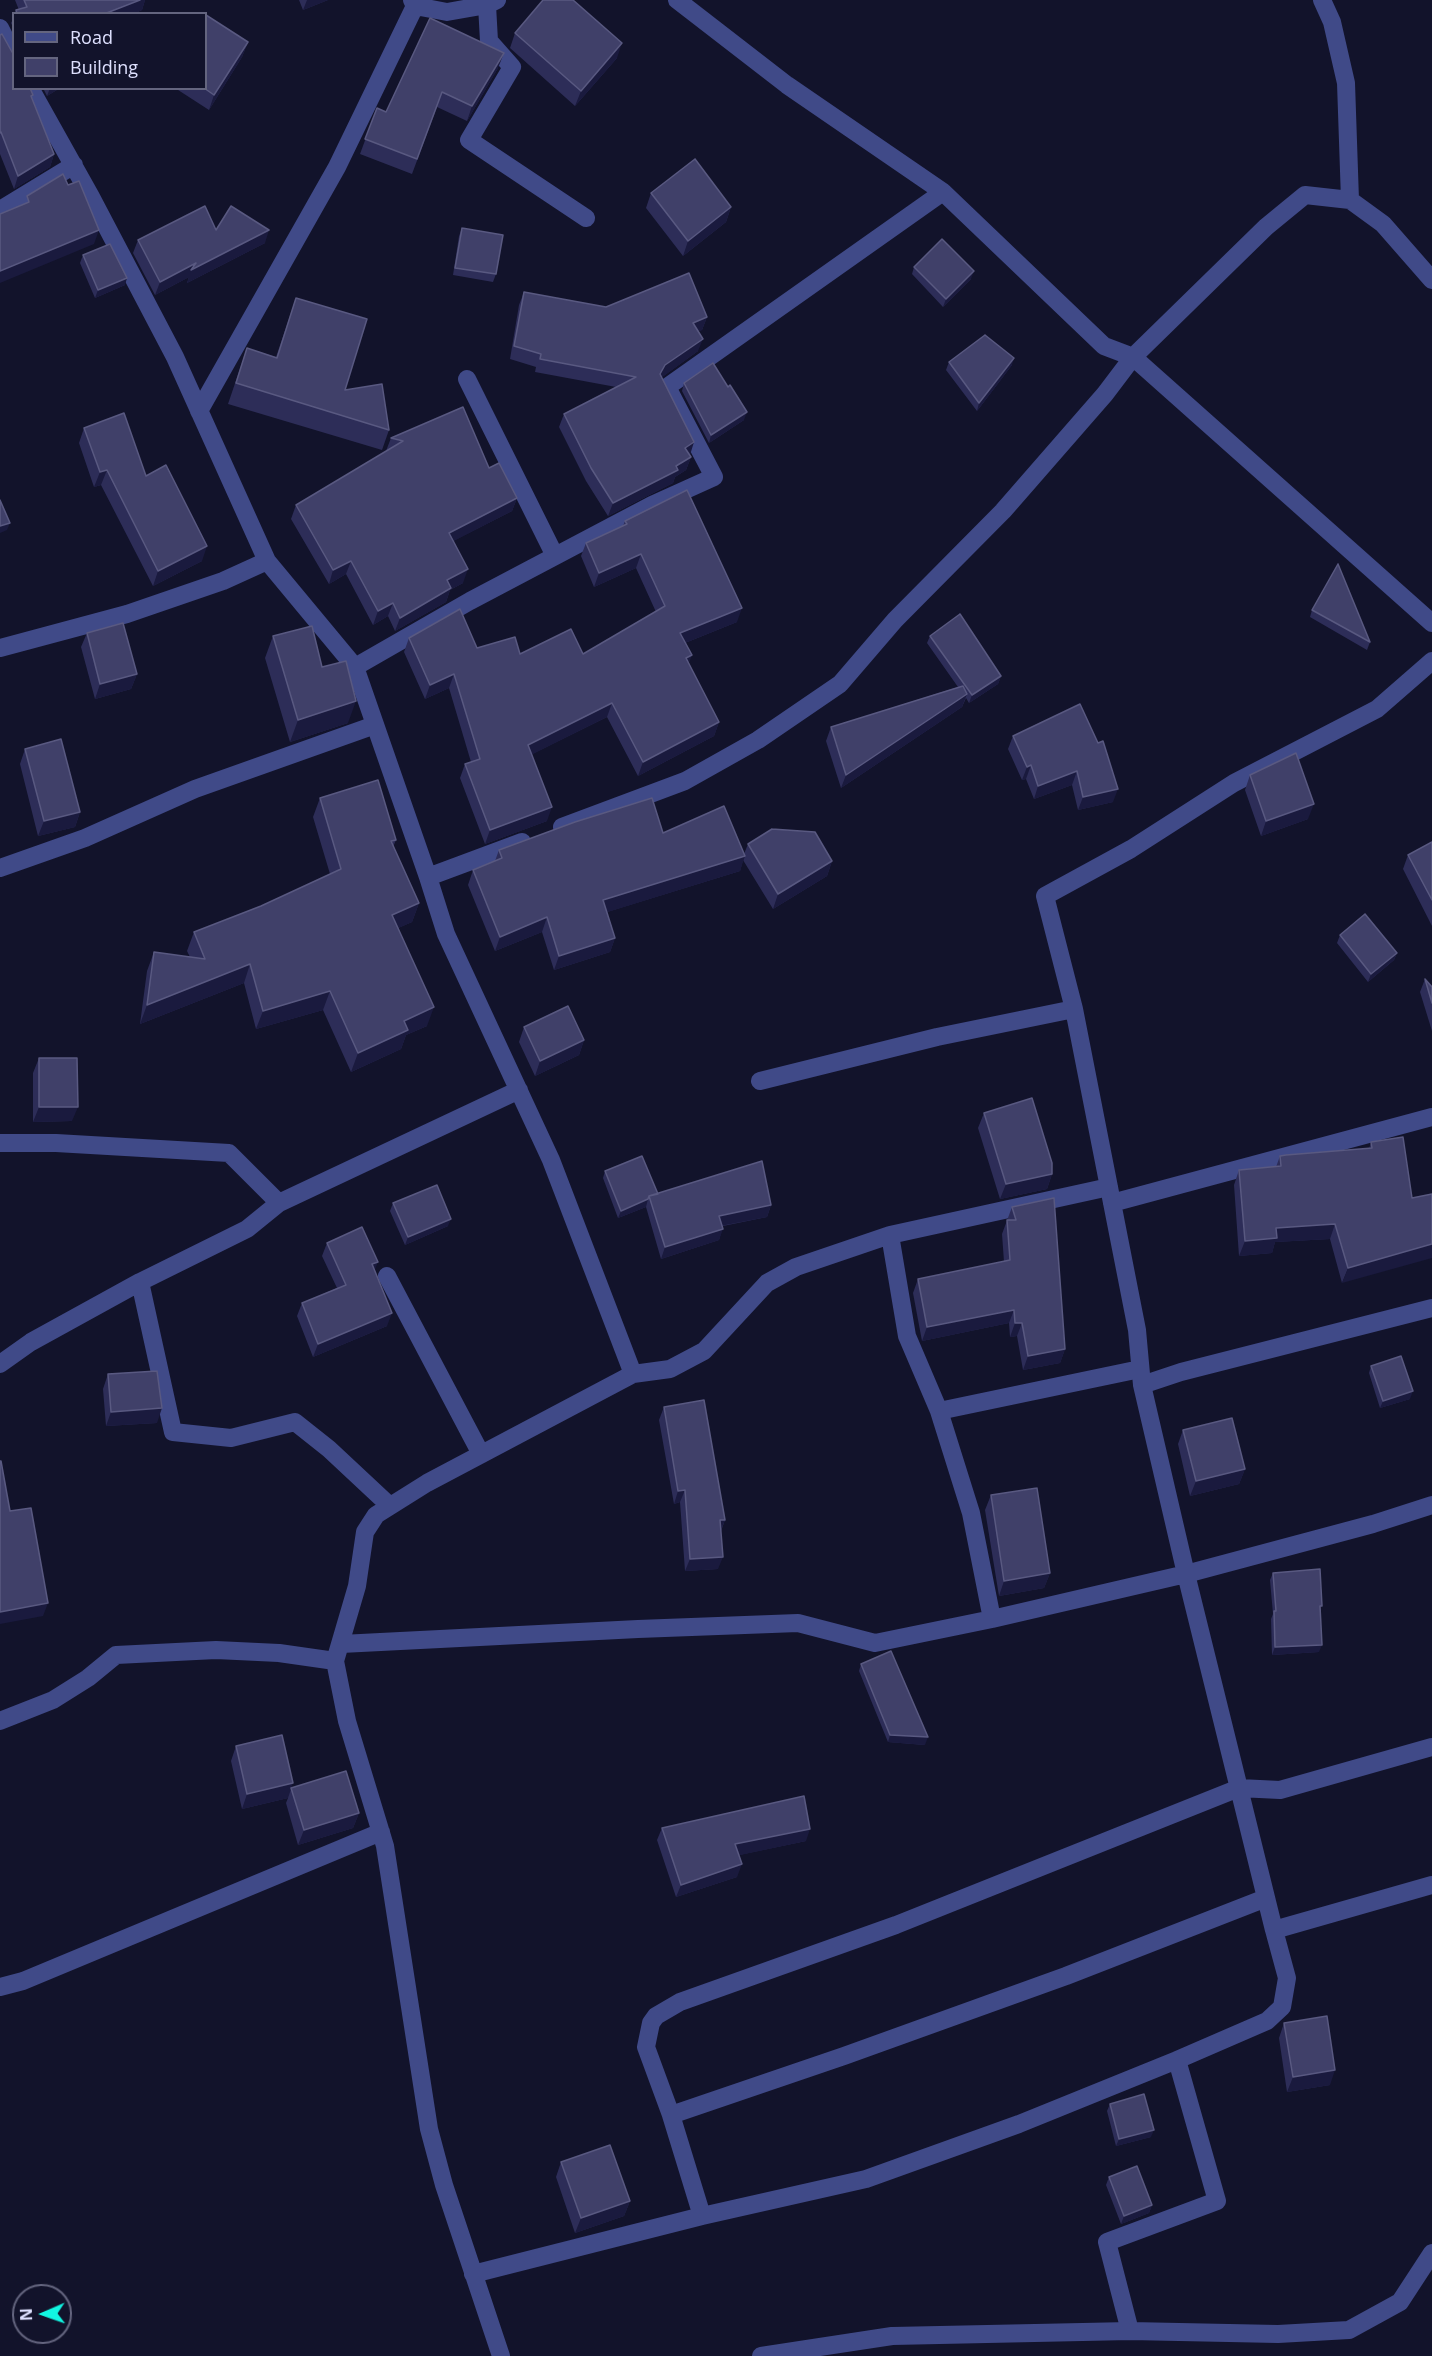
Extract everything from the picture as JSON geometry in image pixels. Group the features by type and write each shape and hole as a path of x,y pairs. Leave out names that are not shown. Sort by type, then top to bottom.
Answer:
{"street":[{"path":"677,0 787,85 944,192 1104,346 1132,357 1432,623"},
{"path":"1322,0 1332,22 1346,82 1350,200"},
{"path":"199,411 337,167 414,3 447,12 492,3 489,41 512,67 469,140 586,218"},
{"path":"0,28 12,52"},
{"path":"31,90 74,165 175,357 267,561 355,667 446,934 551,1160 633,1374"},
{"path":"0,210 74,165"},
{"path":"355,667 470,601 555,556 652,505 714,477 667,387 944,192"},
{"path":"428,877 685,781 758,740 840,684 895,620 1004,511 1105,393 1132,357 1266,227 1305,195 1350,200 1383,224 1432,280"},
{"path":"467,379 555,556"},
{"path":"0,648 127,614 223,581 267,561"},
{"path":"473,2274 702,2216 866,2179 1019,2124 1177,2060 1267,2021 1282,2007 1287,1978 1186,1574 1141,1377 1137,1330 1074,1009 1045,896 1131,849 1234,783 1377,710 1432,661"},
{"path":"0,868 85,838 195,789 375,725"},
{"path":"760,1081 937,1037 1074,1009"},
{"path":"0,1364 31,1342 140,1282 247,1229 279,1203 519,1090"},
{"path":"501,2356 444,2186 429,2129 385,1846 347,1721 338,1653 357,1586 366,1532 376,1515 480,1454 633,1374 669,1369 704,1351 767,1283 796,1267 890,1235 1110,1195 1432,1117"},
{"path":"0,1143 56,1143 228,1153 279,1203"},
{"path":"890,1235 906,1336 939,1411 971,1513 992,1619"},
{"path":"387,1276 480,1454"},
{"path":"140,1282 173,1432 231,1438 296,1422 329,1449 390,1506"},
{"path":"939,1411 1181,1372 1432,1308"},
{"path":"0,1721 53,1700 88,1678 116,1655 216,1650 338,1653 638,1629 798,1623 875,1643 992,1619 1186,1574 1373,1524 1432,1505"},
{"path":"702,2216 672,2115 646,2047 651,2023 656,2016 680,2002 896,1925 1239,1788 1280,1790 1432,1747"},
{"path":"0,1987 23,1981 381,1832"},
{"path":"1274,1930 1432,1885"},
{"path":"672,2115 1044,1984 1266,1898"},
{"path":"1130,2331 1107,2242 1217,2201 1177,2060"},
{"path":"761,2356 892,2336 1130,2331 1278,2334 1348,2330 1400,2302 1432,2253"}],"building":[{"path":"24,0 140,0 109,12 16,12 16,10 27,7"},
{"path":"543,0 573,0 622,43 581,91 515,33"},
{"path":"207,16 248,42 214,95 207,90"},
{"path":"430,18 504,53 472,106 442,92 417,159 365,139 377,108 386,112"},
{"path":"2,34 12,52 12,90 31,90 33,95 31,96 54,154 18,176 0,133 0,35"},
{"path":"695,159 731,207 688,241 651,193"},
{"path":"63,174 68,185 79,181 99,230 0,271 0,214 29,202 27,196"},
{"path":"205,206 216,230 231,206 269,230 191,270 196,263 160,282 138,240"},
{"path":"462,228 503,235 496,274 455,268"},
{"path":"942,239 974,271 946,299 914,267"},
{"path":"110,244 127,278 98,290 83,255"},
{"path":"689,273 707,317 693,323 703,339 665,365 660,374 694,442 685,448 691,457 676,466 678,470 613,503 591,468 564,414 636,377 540,359 541,354 514,346 524,292 606,307"},
{"path":"296,298 367,319 345,390 382,384 389,430 236,383 247,348 277,358"},
{"path":"985,335 1014,358 979,403 949,362"},
{"path":"713,363 747,412 711,435 684,383"},
{"path":"463,407 489,468 499,463 517,498 449,533 468,569 447,580 451,588 400,618 393,603 378,611 351,561 333,570 296,505 403,441 391,438"},
{"path":"124,413 146,476 166,465 207,546 158,571 107,470 100,472 84,428"},
{"path":"687,490 742,608 680,633 692,655 686,658 719,722 643,762 612,703 528,745 552,807 490,830 465,764 480,759 454,674 430,685 409,638 460,609 477,648 515,637 520,654 571,629 583,654 665,606 641,554 599,573 586,543 627,524 625,521"},
{"path":"0,500 10,523 0,526"},
{"path":"1338,564 1370,642 1312,610"},
{"path":"960,614 1001,676 972,695 930,636"},
{"path":"123,623 137,674 100,684 87,633"},
{"path":"312,626 322,667 346,661 356,701 298,720 273,636"},
{"path":"963,686 967,694 846,775 831,727"},
{"path":"1080,704 1098,743 1103,741 1118,789 1083,797 1077,771 1038,786 1031,765 1027,767 1013,736"},
{"path":"61,739 80,812 44,821 25,749"},
{"path":"1296,753 1314,804 1266,821 1250,775"},
{"path":"378,780 396,840 391,841 419,903 392,915 434,1007 404,1021 408,1030 358,1053 330,991 263,1011 250,964 147,1005 154,952 205,959 194,932 261,906 341,869 320,798"},
{"path":"652,798 663,833 724,806 745,856 603,900 615,938 559,956 547,917 500,937 473,870 502,858 499,850 575,822"},
{"path":"772,829 815,832 832,861 778,894 748,844"},
{"path":"1432,842 1432,900 1408,855"},
{"path":"1365,914 1397,953 1371,974 1340,935"},
{"path":"1425,979 1432,987 1432,1003"},
{"path":"568,1006 584,1040 540,1061 524,1027"},
{"path":"39,1058 77,1058 78,1107 39,1107"},
{"path":"1032,1098 1052,1163 1052,1174 1006,1184 984,1113"},
{"path":"1403,1137 1412,1198 1432,1194 1432,1244 1348,1268 1335,1224 1276,1228 1277,1238 1245,1241 1239,1170 1281,1166 1280,1156 1372,1148 1371,1142"},
{"path":"642,1156 658,1194 649,1196 648,1199 621,1211 605,1171"},
{"path":"762,1161 771,1205 719,1216 723,1229 665,1247 649,1196"},
{"path":"437,1185 451,1219 408,1237 393,1203"},
{"path":"1054,1198 1065,1349 1028,1356 1022,1323 1015,1323 1014,1310 927,1327 918,1279 1010,1260 1007,1220 1016,1220 1012,1207"},
{"path":"362,1227 378,1262 372,1264 392,1313 318,1344 302,1303 346,1285 327,1243"},
{"path":"1401,1356 1413,1391 1383,1401 1371,1366"},
{"path":"157,1371 162,1408 111,1412 108,1374"},
{"path":"704,1400 725,1520 720,1520 723,1557 690,1559 685,1490 678,1491 664,1407"},
{"path":"1232,1418 1245,1469 1196,1481 1183,1430"},
{"path":"0,1461 10,1511 31,1508 48,1603 0,1612"},
{"path":"1037,1488 1050,1573 1004,1581 991,1495"},
{"path":"1320,1569 1322,1645 1275,1647 1274,1611 1276,1611 1273,1573"},
{"path":"891,1651 928,1737 890,1735 861,1664"},
{"path":"282,1735 293,1783 247,1794 236,1746"},
{"path":"346,1771 359,1813 304,1830 291,1788"},
{"path":"804,1796 810,1829 735,1844 742,1864 681,1885 662,1828"},
{"path":"1327,2016 1335,2070 1293,2077 1284,2023"},
{"path":"1144,2094 1154,2130 1119,2139 1110,2104"},
{"path":"610,2145 630,2201 581,2218 561,2162"},
{"path":"1137,2166 1152,2205 1124,2216 1109,2177"}]}
